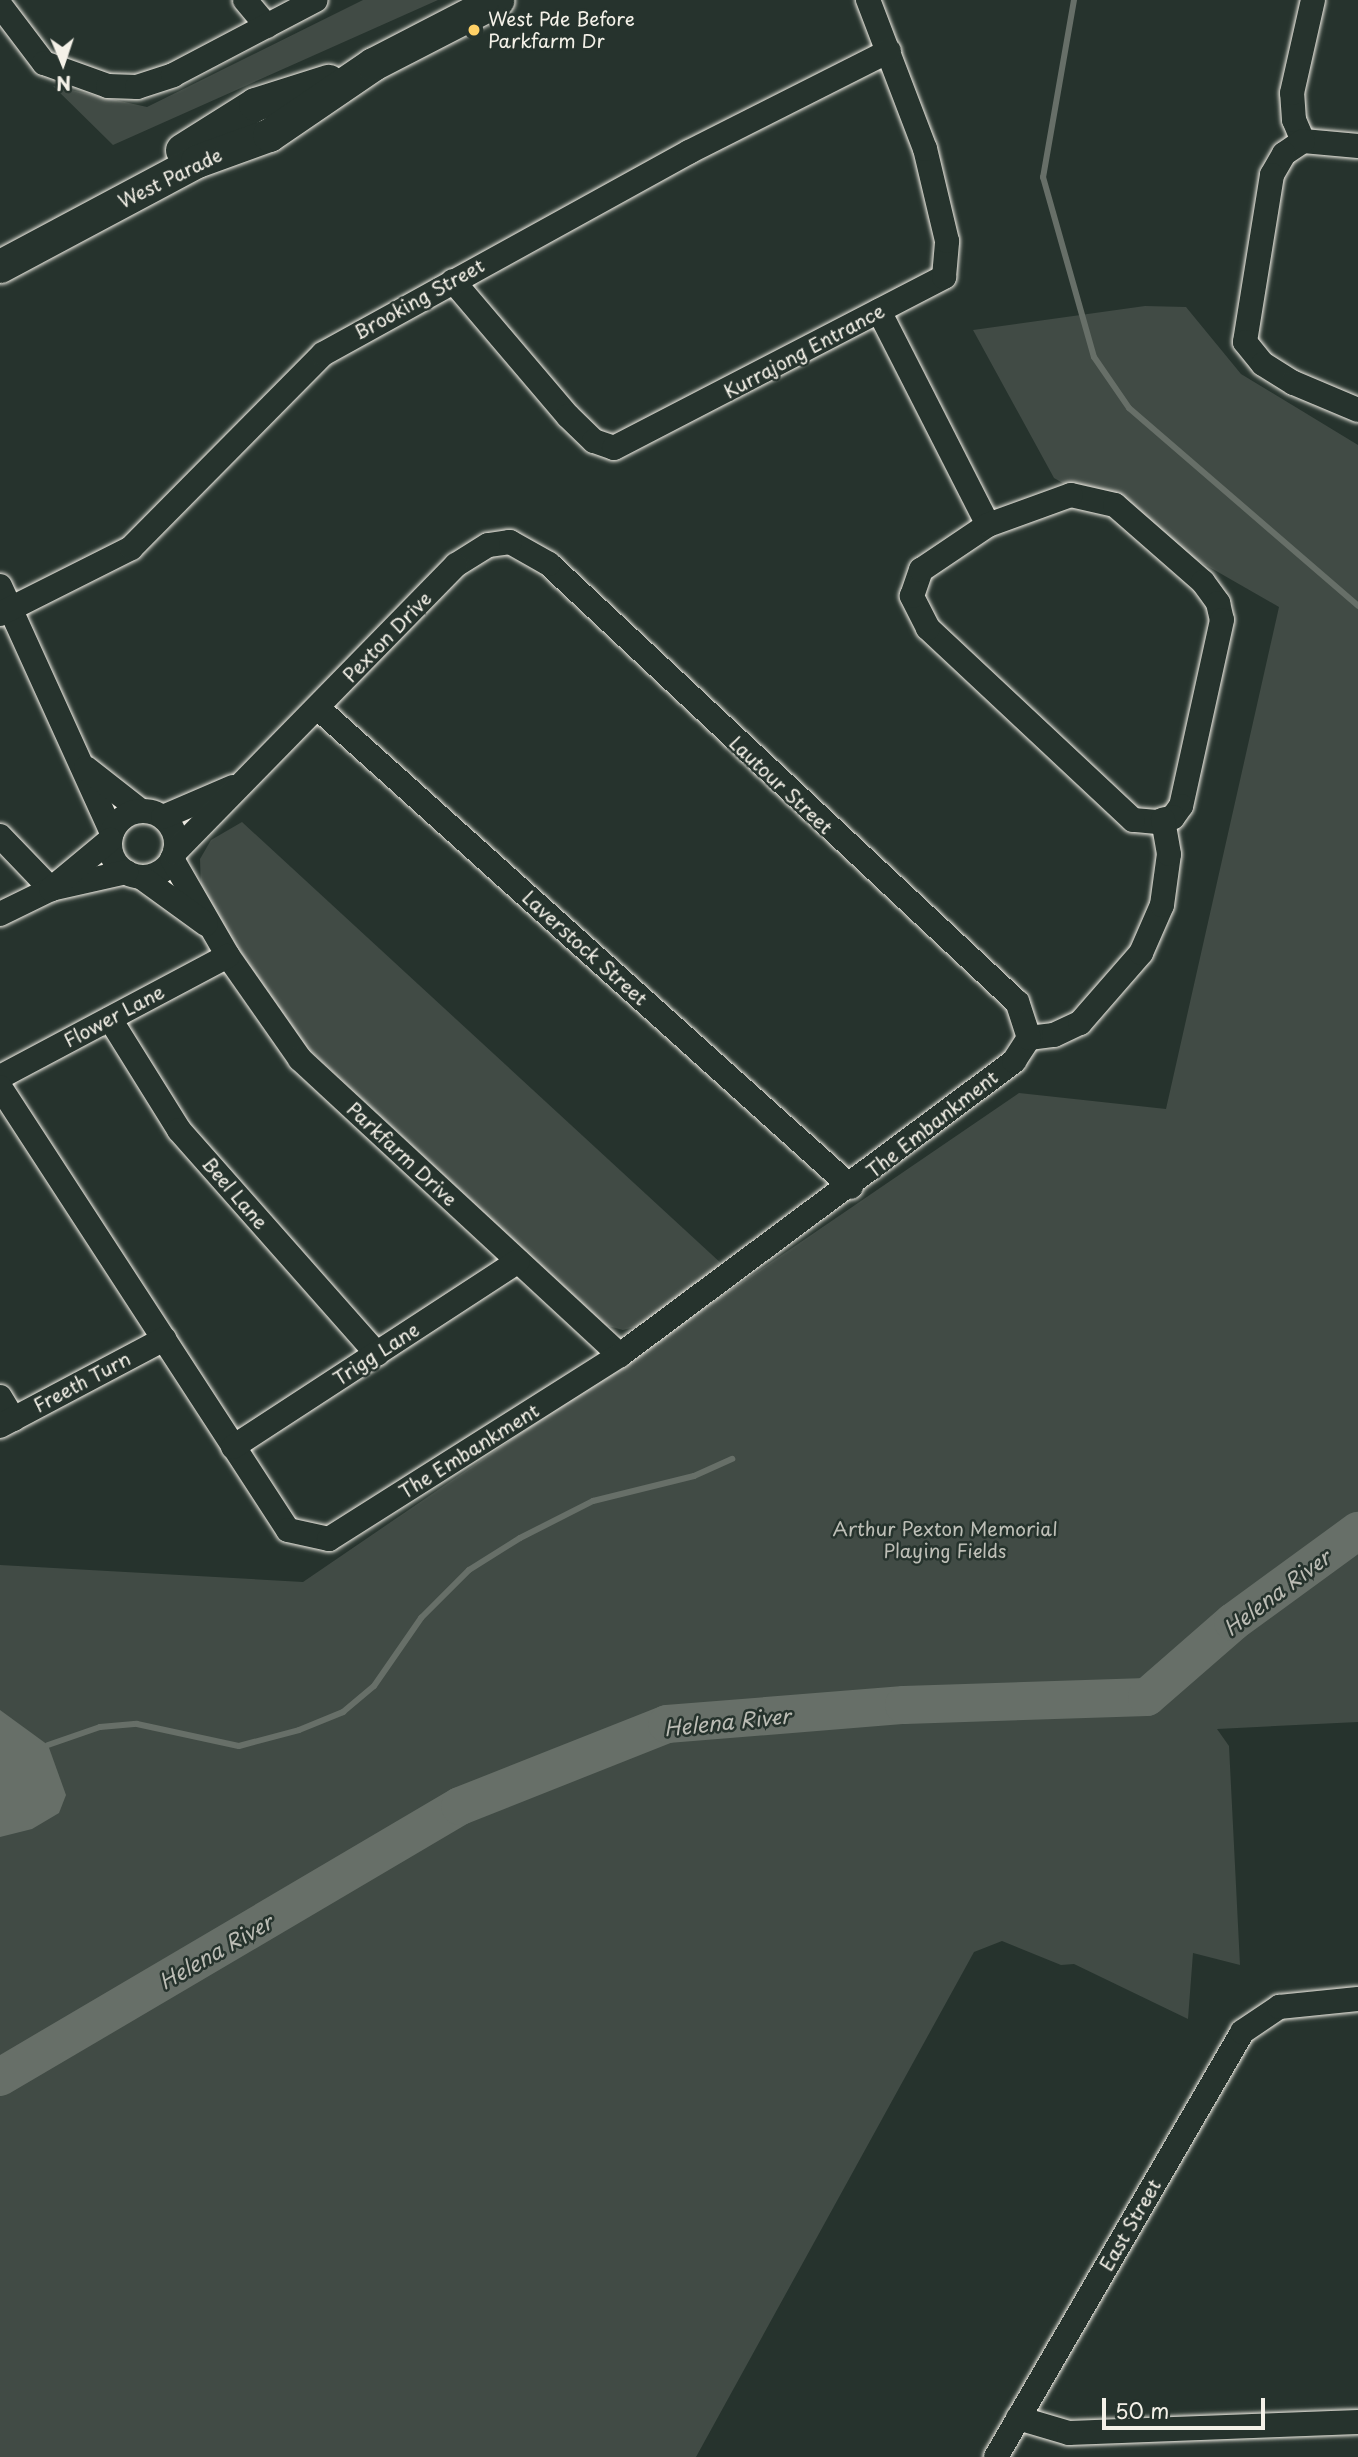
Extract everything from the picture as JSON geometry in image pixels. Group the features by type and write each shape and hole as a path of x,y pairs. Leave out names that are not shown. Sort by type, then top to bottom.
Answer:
{"street":[{"path":"245,0 267,26"},
{"path":"0,5 44,63 108,86 137,86 173,75 317,0"},
{"name":"West Parade","path":"0,266 197,161 270,135 373,64 497,0"},
{"name":"Kurrajong Entrance","path":"453,281 569,416 594,441 614,448 944,277 947,241 925,149 868,0"},
{"path":"1303,141 1292,93 1313,0"},
{"name":"Brooking Street","path":"6,611 131,548 323,354 689,152 889,51"},
{"name":"West Parade","path":"0,245 211,134 255,104 373,64"},
{"path":"1358,146 1303,141 1283,154 1272,175 1245,342 1263,364 1294,383 1358,410"},
{"path":"879,311 988,524"},
{"path":"1071,495 1099,498 1115,505 1203,582 1218,603 1222,620 1181,806 1163,820 1133,820 918,613 912,596 920,570 988,524 1071,495"},
{"name":"Pexton Drive","path":"174,856 471,553 510,542 549,564"},
{"name":"Lautour Street","path":"549,564 1017,1002 1028,1038"},
{"name":"Parkfarm Drive","path":"0,586 6,611 85,768 111,836 112,855 133,875 213,929"},
{"name":"Laverstock Street","path":"319,709 851,1187"},
{"name":"Parkfarm Drive","path":"85,768 152,814 175,836 174,856 228,956 300,1059 620,1355"},
{"name":"Pexton Drive","path":"152,814 243,783"},
{"path":"0,914 51,889 111,836 120,820 152,814"},
{"path":"1028,1038 1054,1035 1080,1023 1140,953 1162,905 1169,854 1163,820"},
{"path":"0,836 51,889"},
{"path":"51,889 162,871 174,856"},
{"name":"Flower Lane","path":"0,1077 228,956"},
{"name":"Beel Lane","path":"110,1018 179,1130 377,1354"},
{"name":"The Embankment","path":"0,1087 288,1530 329,1539 620,1355 851,1187 1014,1061 1028,1038"},
{"name":"Trigg Lane","path":"233,1447 518,1261"},
{"name":"Freeth Turn","path":"6,1422 164,1339"},
{"path":"0,1397 6,1422"},
{"name":"East Street","path":"996,2457 1242,2032 1279,2007 1358,1999"},
{"path":"1018,2418 1069,2433 1358,2422"}],"green space":[{"path":"363,0 438,0 113,145 53,86 147,107"},
{"name":"Arthur Pexton Memorial Playing Fields","path":"1145,306 1186,307 1241,374 1358,445 1358,1722 1217,1729 1229,1746 1240,1965 1193,1953 1188,2019 1074,1964 1061,1965 1002,1941 974,1952 696,2457 0,2457 0,1565 303,1582 1019,1093 1166,1109 1279,607 1054,478 973,330"},
{"path":"242,822 723,1265 643,1325 623,1330 604,1325 294,1035 201,890 200,859 211,840"}],"shaded area":[{"path":"0,1710 48,1745 66,1795 59,1813 32,1829 0,1837"}],"waterway":[{"path":"1074,0 1043,177 1094,357 1129,408 1358,606"},
{"path":"48,1745 100,1727 137,1724 239,1746 299,1730 343,1712 374,1686 421,1618 469,1570 520,1538 593,1501 694,1476 732,1459"},
{"name":"Helena River","path":"0,2077 460,1806 667,1724 904,1705 1147,1697 1233,1622 1358,1531"}],"place":[{"name":"West Pde Before Parkfarm Dr","path":"474,30"}]}
